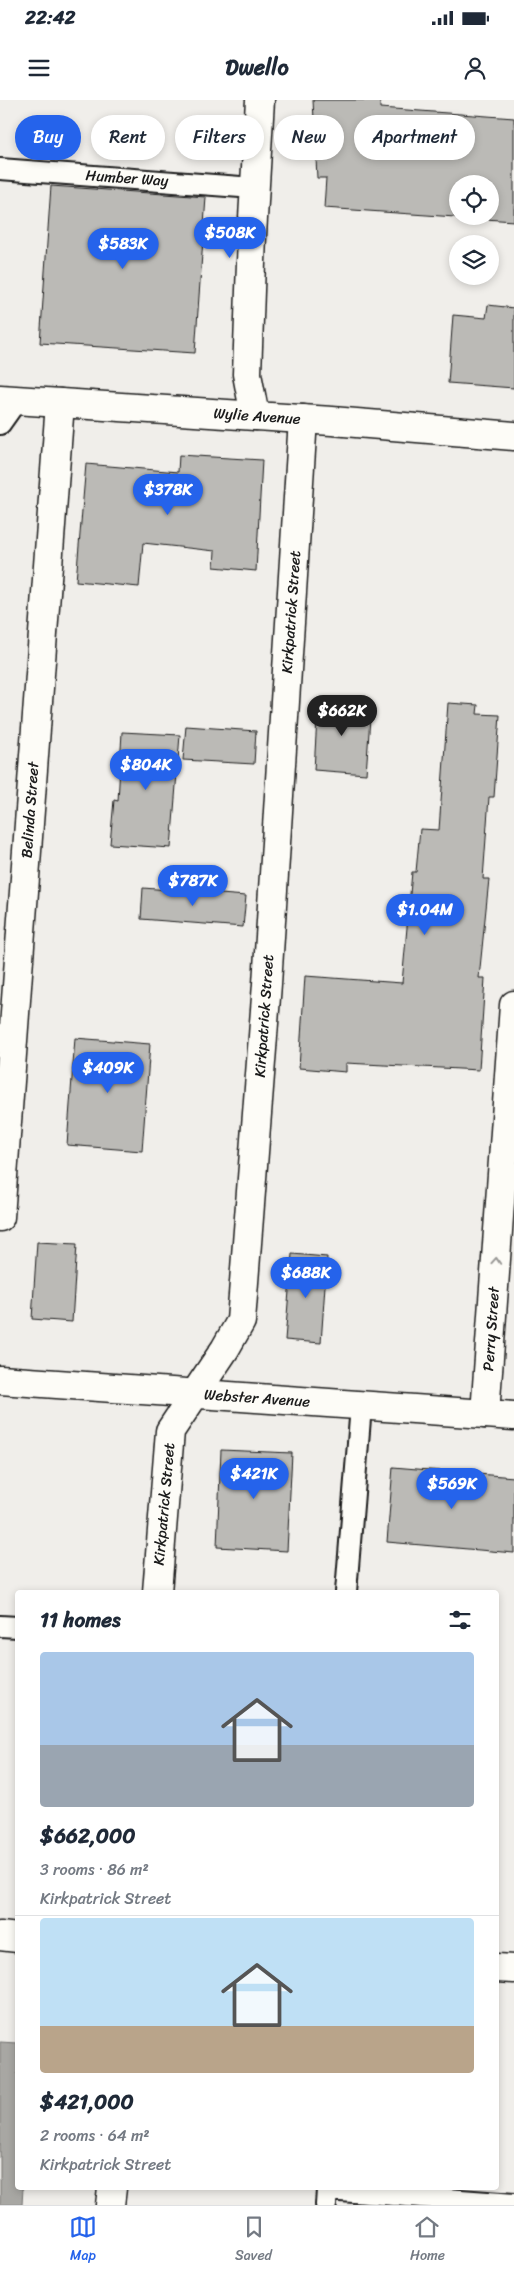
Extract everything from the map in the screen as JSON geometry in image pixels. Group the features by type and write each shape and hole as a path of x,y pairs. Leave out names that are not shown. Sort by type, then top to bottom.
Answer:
{"street":[{"path":"255,416 247,374 254,188 260,100"},
{"name":"Wylie Avenue","path":"8,400 303,419 514,436"},
{"name":"Belinda Street","path":"0,1217 60,404"},
{"name":"Kirkpatrick Street","path":"156,1590 170,1431 240,1321 267,984 303,419"},
{"name":"Perry Street","path":"485,1414 514,1005"},
{"name":"Webster Avenue","path":"0,1380 514,1416"},
{"path":"0,1936 15,1938"},
{"path":"499,1968 514,1969"},
{"path":"110,2205 112,2190"}],"lane":[{"name":"Humber Way","path":"0,170 254,188"},
{"path":"0,424 8,400"},
{"path":"346,1590 361,1406"},
{"path":"0,1626 15,1627"},
{"path":"326,2205 327,2190 514,2204"}],"shaded area":[{"path":"0,2042 15,2043 15,2190 23,2190 22,2205 0,2205"}],"building":[{"path":"313,100 380,100 380,108 474,115 354,115 354,160 475,160 475,115 514,118 514,221 499,220 499,175 449,175 449,217 324,208 326,178 317,178 316,160 344,160 344,115 314,115"},
{"path":"51,186 206,197 195,353 40,343"},
{"path":"488,305 514,308 514,388 448,383 453,315 486,318"},
{"path":"179,455 262,460 256,571 214,567 215,551 143,543 139,587 76,581 86,464 178,472"},
{"path":"318,701 371,704 366,774 314,770"},
{"path":"448,703 478,705 477,714 500,715 494,797 489,797 483,879 489,879 479,978 485,978 479,1070 346,1063 346,1072 299,1068 305,976 402,983 412,872 416,872 420,829 439,830"},
{"path":"186,726 256,731 254,764 183,760"},
{"path":"122,732 180,735 171,848 110,844 114,800 118,801"},
{"path":"143,888 246,896 243,927 141,919"},
{"path":"75,1038 150,1044 142,1151 67,1145"},
{"path":"37,1242 77,1244 72,1322 32,1319"},
{"path":"292,1254 327,1257 321,1343 285,1340"},
{"path":"221,1450 292,1453 287,1551 217,1547"},
{"path":"393,1467 514,1477 514,1553 387,1542"}]}
